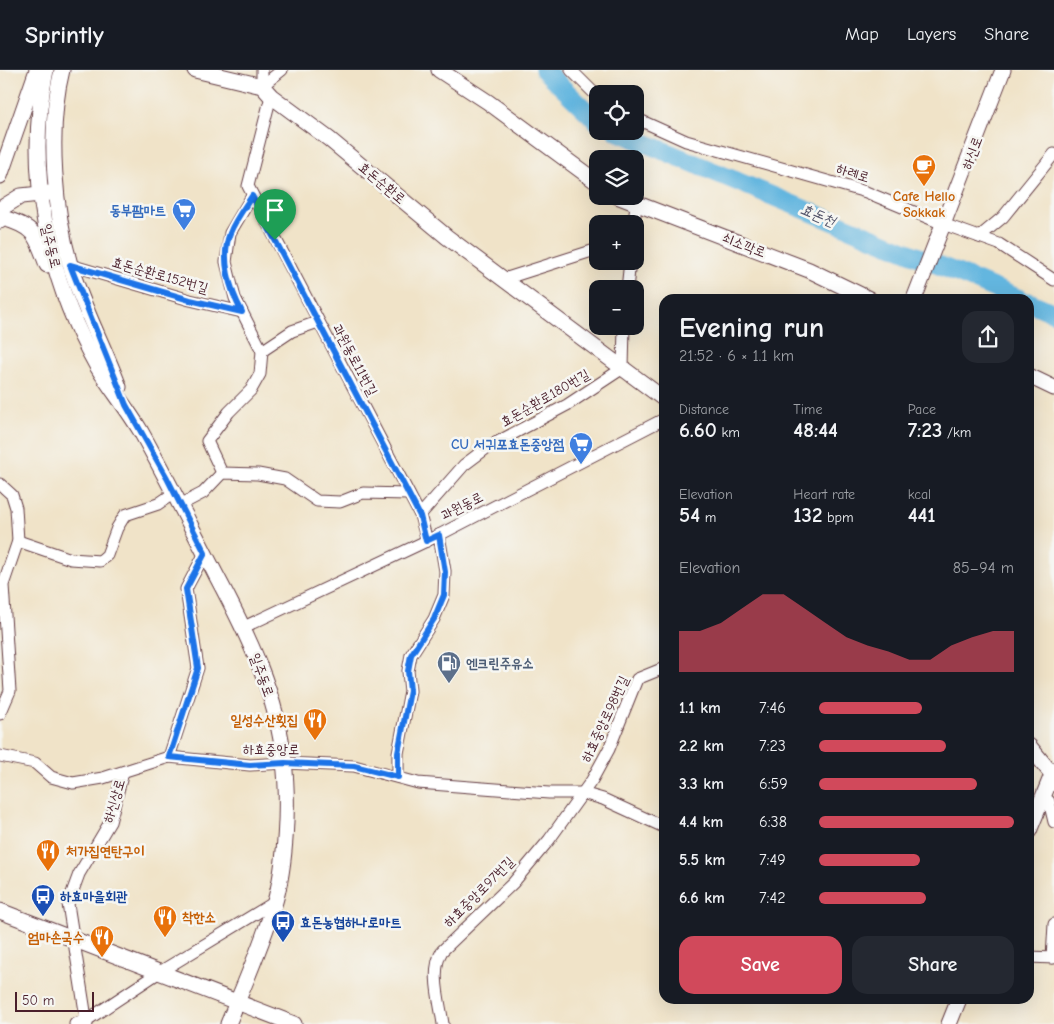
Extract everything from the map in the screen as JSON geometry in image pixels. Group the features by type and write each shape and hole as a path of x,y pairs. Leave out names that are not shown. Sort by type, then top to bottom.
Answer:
{"street":[{"path":"0,176 37,70"},
{"name":"효돈순환로","path":"195,70 267,91 329,139 447,237 659,395"},
{"path":"262,70 267,91"},
{"path":"252,196 248,186 267,91 282,70"},
{"path":"439,70 488,102 589,176"},
{"path":"571,70 589,89"},
{"name":"하신로","path":"916,294 1003,70"},
{"name":"일주동로","path":"58,72 55,112 56,193 70,265 126,405 244,626 269,692 285,763 284,836 275,902 228,1024"},
{"name":"일주동로","path":"58,72 37,125 37,168 40,193 54,262 67,303 98,367 126,405"},
{"name":"하례로","path":"644,122 686,141 866,192 941,229 979,237 999,244 1054,280"},
{"path":"979,237 1003,217 1054,154"},
{"path":"0,209 21,196 56,193"},
{"name":"효돈순환로152번길","path":"252,196 230,233 226,262 235,298 262,351"},
{"name":"과원동로11번길","path":"252,196 420,516 426,541"},
{"name":"쇠소깍로","path":"639,205 809,270 859,294"},
{"path":"0,221 3,218 23,224 37,239 66,318 75,336 98,367"},
{"path":"504,279 589,252"},
{"name":"효돈순환로152번길","path":"70,265 190,300 242,312"},
{"path":"222,473 207,441 229,412 251,390 260,374 262,351 292,331 318,322"},
{"path":"623,368 624,335"},
{"name":"효돈순환로180번길","path":"420,516 464,465 488,447 567,405 623,368"},
{"path":"1034,378 1054,388"},
{"name":"과원동로","path":"244,626 439,535 659,422"},
{"path":"18,541 71,559 100,561 107,555 117,528 125,515 158,504 203,493 222,473 258,474 285,479 317,501 340,502 364,493 408,494"},
{"path":"0,484 12,494 16,508 18,541 3,585 10,691 0,714"},
{"path":"398,777 398,753 410,691 408,671 411,655 434,619 444,595 445,572 439,535"},
{"path":"169,757 198,668 186,589 205,553"},
{"name":"하효중앙로98번길","path":"582,793 592,780 609,749 637,678 659,670"},
{"path":"1034,751 1053,772 1034,819"},
{"name":"하효중앙로","path":"0,756 35,763 51,777 73,782 123,772 169,757 250,765 285,763 354,766 418,783 582,793 603,799 659,825"},
{"name":"하신상로","path":"83,1023 68,904 79,874 110,822 123,772"},
{"name":"하효중앙로97번길","path":"443,1024 436,972 438,957 513,883 549,840 582,793"},
{"path":"1043,797 1049,800 1054,822"},
{"path":"83,1023 158,973 275,902"},
{"path":"0,911 294,1024"},
{"path":"1034,957 1053,958 1054,924"},
{"path":"949,1024 957,1004"}],"waterway":[{"name":"효돈천","path":"544,70 589,113"},
{"name":"효돈천","path":"638,140 1008,294"},
{"name":"효돈천","path":"1034,304 1054,313"}],"place":[{"name":"Cafe Hello Sokkak","path":"924,187"},
{"name":"동부팜마트","path":"184,231"},
{"name":"CU 서귀포효돈중앙점","path":"581,465"},
{"name":"엔크린주유소","path":"449,684"},
{"name":"일성수산횟집","path":"315,741"},
{"name":"처가집연탄구이","path":"48,872"},
{"name":"하효마을회관","path":"43,917"},
{"name":"착한소","path":"165,938"},
{"name":"효돈농협하나로마트","path":"283,943"},
{"name":"엄마손국수","path":"102,958"}],"route":[{"path":"252,196 275,240 420,516 426,541 439,535 442,547 445,572 444,595 434,619 411,655 408,671 410,691 398,753 398,777 354,766 310,763 250,765 169,757 198,668 186,589 205,553 167,478 126,405 70,265 190,300 242,312 235,298 226,262 230,233 252,196"}]}
